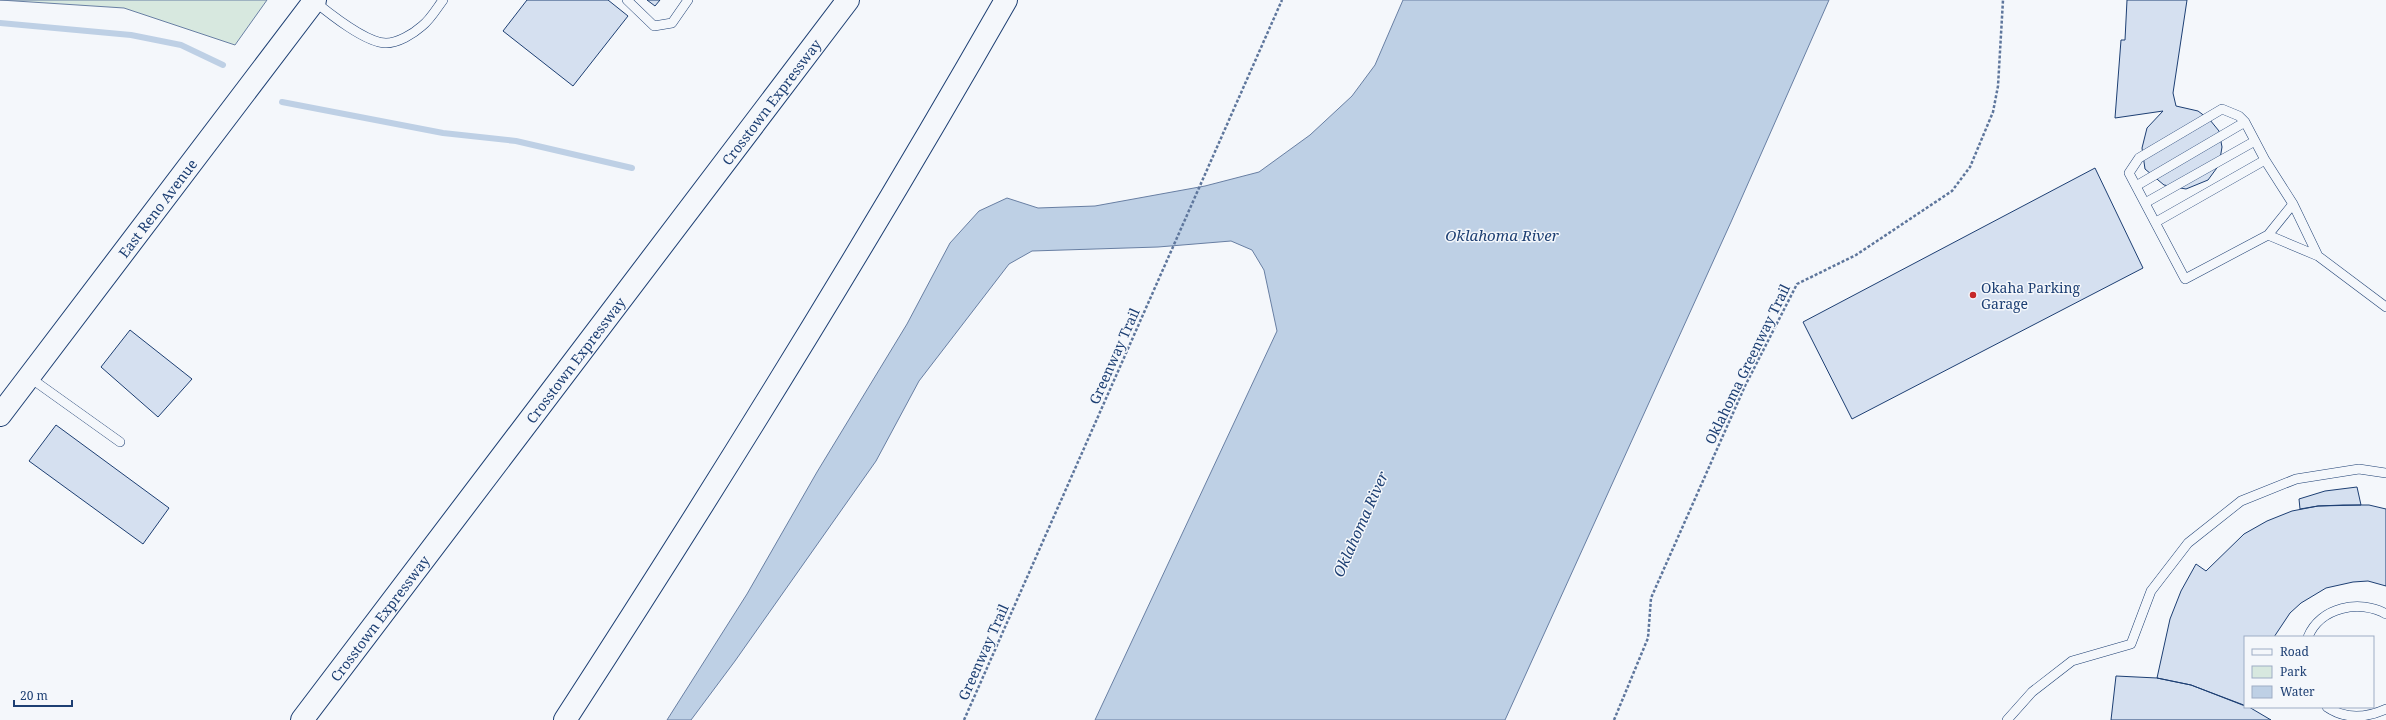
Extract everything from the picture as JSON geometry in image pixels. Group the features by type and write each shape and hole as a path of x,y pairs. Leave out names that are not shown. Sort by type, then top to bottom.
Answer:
{"main road":[{"name":"Crosstown Expressway","path":"302,720 848,0"},
{"path":"565,720 773,394 917,157 1006,0"},
{"name":"East Reno Avenue","path":"0,415 314,1"}],"lane":[{"path":"314,1 343,24 375,41 386,43 408,36 423,25 443,0"},
{"path":"627,0 654,26 672,23 688,0"},
{"path":"2293,204 2268,234 2185,279 2129,173 2139,158 2222,109 2239,116 2245,122 2265,160 2293,204 2318,256"},
{"path":"2136,186 2245,122"},
{"path":"2145,203 2255,141"},
{"path":"2156,222 2265,160"},
{"path":"2268,234 2318,256 2386,307"},
{"path":"29,377 120,442"},
{"path":"2007,720 2032,692 2072,661 2131,644 2151,591 2188,543 2241,501 2296,479 2359,469 2386,474"},
{"path":"2309,636 2323,618 2340,608 2359,606 2377,609 2386,614"},
{"path":"2328,708 2334,712 2351,716 2369,716 2386,709"}],"path":[{"name":"Greenway Trail","path":"964,720 1282,0"},
{"name":"Oklahoma Greenway Trail","path":"1614,720 1648,638 1651,598 1745,386 1797,284 1856,254 1952,192 1970,167 1993,112 1998,86 2003,0"}],"green space":[{"path":"0,0 267,0 235,45 124,8"}],"water":[{"name":"Oklahoma River","path":"1403,0 1829,0 1731,222 1505,720 1095,720 1277,331 1264,270 1252,250 1231,241 1158,247 1032,251 1009,264 919,381 876,461 735,661 691,720 667,720 747,594 817,472 907,324 950,243 979,211 1007,198 1038,208 1095,206 1205,186 1259,172 1310,135 1352,96 1375,65"}],"building":[{"path":"527,0 608,0 628,16 573,86 503,31"},
{"path":"647,0 660,0 655,6"},
{"path":"2127,0 2187,0 2173,93 2176,106 2198,111 2210,120 2219,131 2222,147 2219,165 2208,180 2186,189 2164,185 2145,169 2142,148 2147,128 2163,111 2115,118 2121,40 2125,40"},
{"name":"Okaha Parking Garage","path":"2095,168 2143,268 1852,419 1803,322"},
{"path":"130,330 192,379 158,417 101,367"},
{"path":"56,425 169,508 143,544 29,461"},
{"path":"2357,487 2361,505 2318,506 2300,509 2299,499 2325,491"},
{"path":"2369,505 2386,509 2386,586 2368,581 2353,582 2326,588 2301,603 2290,613 2275,636 2244,636 2244,706 2191,685 2157,678 2170,619 2181,591 2196,564 2206,571 2244,534 2267,521 2292,511 2318,506"},
{"path":"2116,676 2157,678 2191,685 2244,705 2244,708 2251,708 2271,720 2111,720"}],"waterway":[{"path":"0,23 131,35 181,45 223,65"},
{"path":"282,102 443,133 516,141 632,168"}],"place":[{"name":"Okaha Parking Garage","path":"1973,295"}]}
